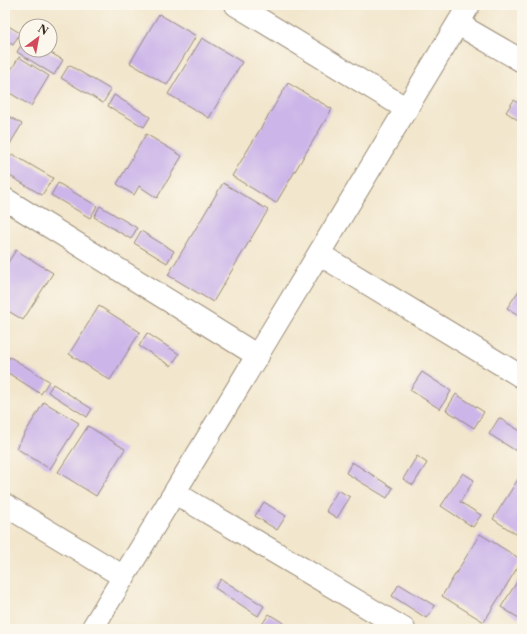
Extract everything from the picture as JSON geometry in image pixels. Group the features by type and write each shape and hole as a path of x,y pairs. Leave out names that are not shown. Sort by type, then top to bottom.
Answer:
{"street":[{"path":"236,5 407,109"},
{"path":"92,629 469,5"},
{"path":"458,24 522,61"},
{"path":"5,199 258,356"},
{"path":"319,254 522,377"},
{"path":"175,493 404,629"},
{"path":"5,505 124,577"}],"building":[{"path":"159,14 196,36 167,85 130,63"},
{"path":"5,24 18,32 18,36 13,45 5,40"},
{"path":"202,38 242,62 209,118 168,94"},
{"path":"58,57 63,60 54,75 27,58"},
{"path":"18,58 49,76 31,106 5,90 5,80"},
{"path":"69,65 111,90 103,103 61,78"},
{"path":"288,83 332,109 276,203 232,176"},
{"path":"114,95 150,117 144,127 108,106"},
{"path":"514,100 522,106 522,123 506,112"},
{"path":"5,114 22,124 5,152"},
{"path":"146,134 182,156 157,198 139,186 134,195 117,184"},
{"path":"12,154 53,178 42,195 5,173 5,165"},
{"path":"58,183 97,206 90,218 51,195"},
{"path":"223,183 268,210 213,302 168,275"},
{"path":"100,206 137,228 131,239 94,217"},
{"path":"141,231 174,251 167,263 134,243"},
{"path":"16,250 53,273 23,320 5,309 5,267"},
{"path":"522,286 522,313 520,316 507,308"},
{"path":"99,306 140,332 110,380 69,354"},
{"path":"147,333 179,354 171,366 139,346"},
{"path":"10,357 49,381 41,394 5,371 5,365"},
{"path":"422,372 451,391 440,409 410,390"},
{"path":"53,384 92,409 87,417 48,392"},
{"path":"456,394 484,412 474,428 446,410"},
{"path":"44,402 79,423 50,469 16,448"},
{"path":"499,418 522,432 521,454 489,434"},
{"path":"88,426 125,449 96,496 58,472"},
{"path":"417,456 427,463 413,485 403,479"},
{"path":"352,462 393,488 387,498 346,473"},
{"path":"463,473 474,480 460,502 481,515 473,527 441,506"},
{"path":"522,473 522,538 493,519"},
{"path":"338,490 350,497 337,518 326,511"},
{"path":"264,502 286,516 277,530 255,516"},
{"path":"480,534 522,560 484,622 442,596"},
{"path":"522,574 522,620 501,607"},
{"path":"221,579 264,606 258,616 215,588"},
{"path":"399,584 435,606 426,618 392,596"},
{"path":"269,614 293,629 259,629"}]}
